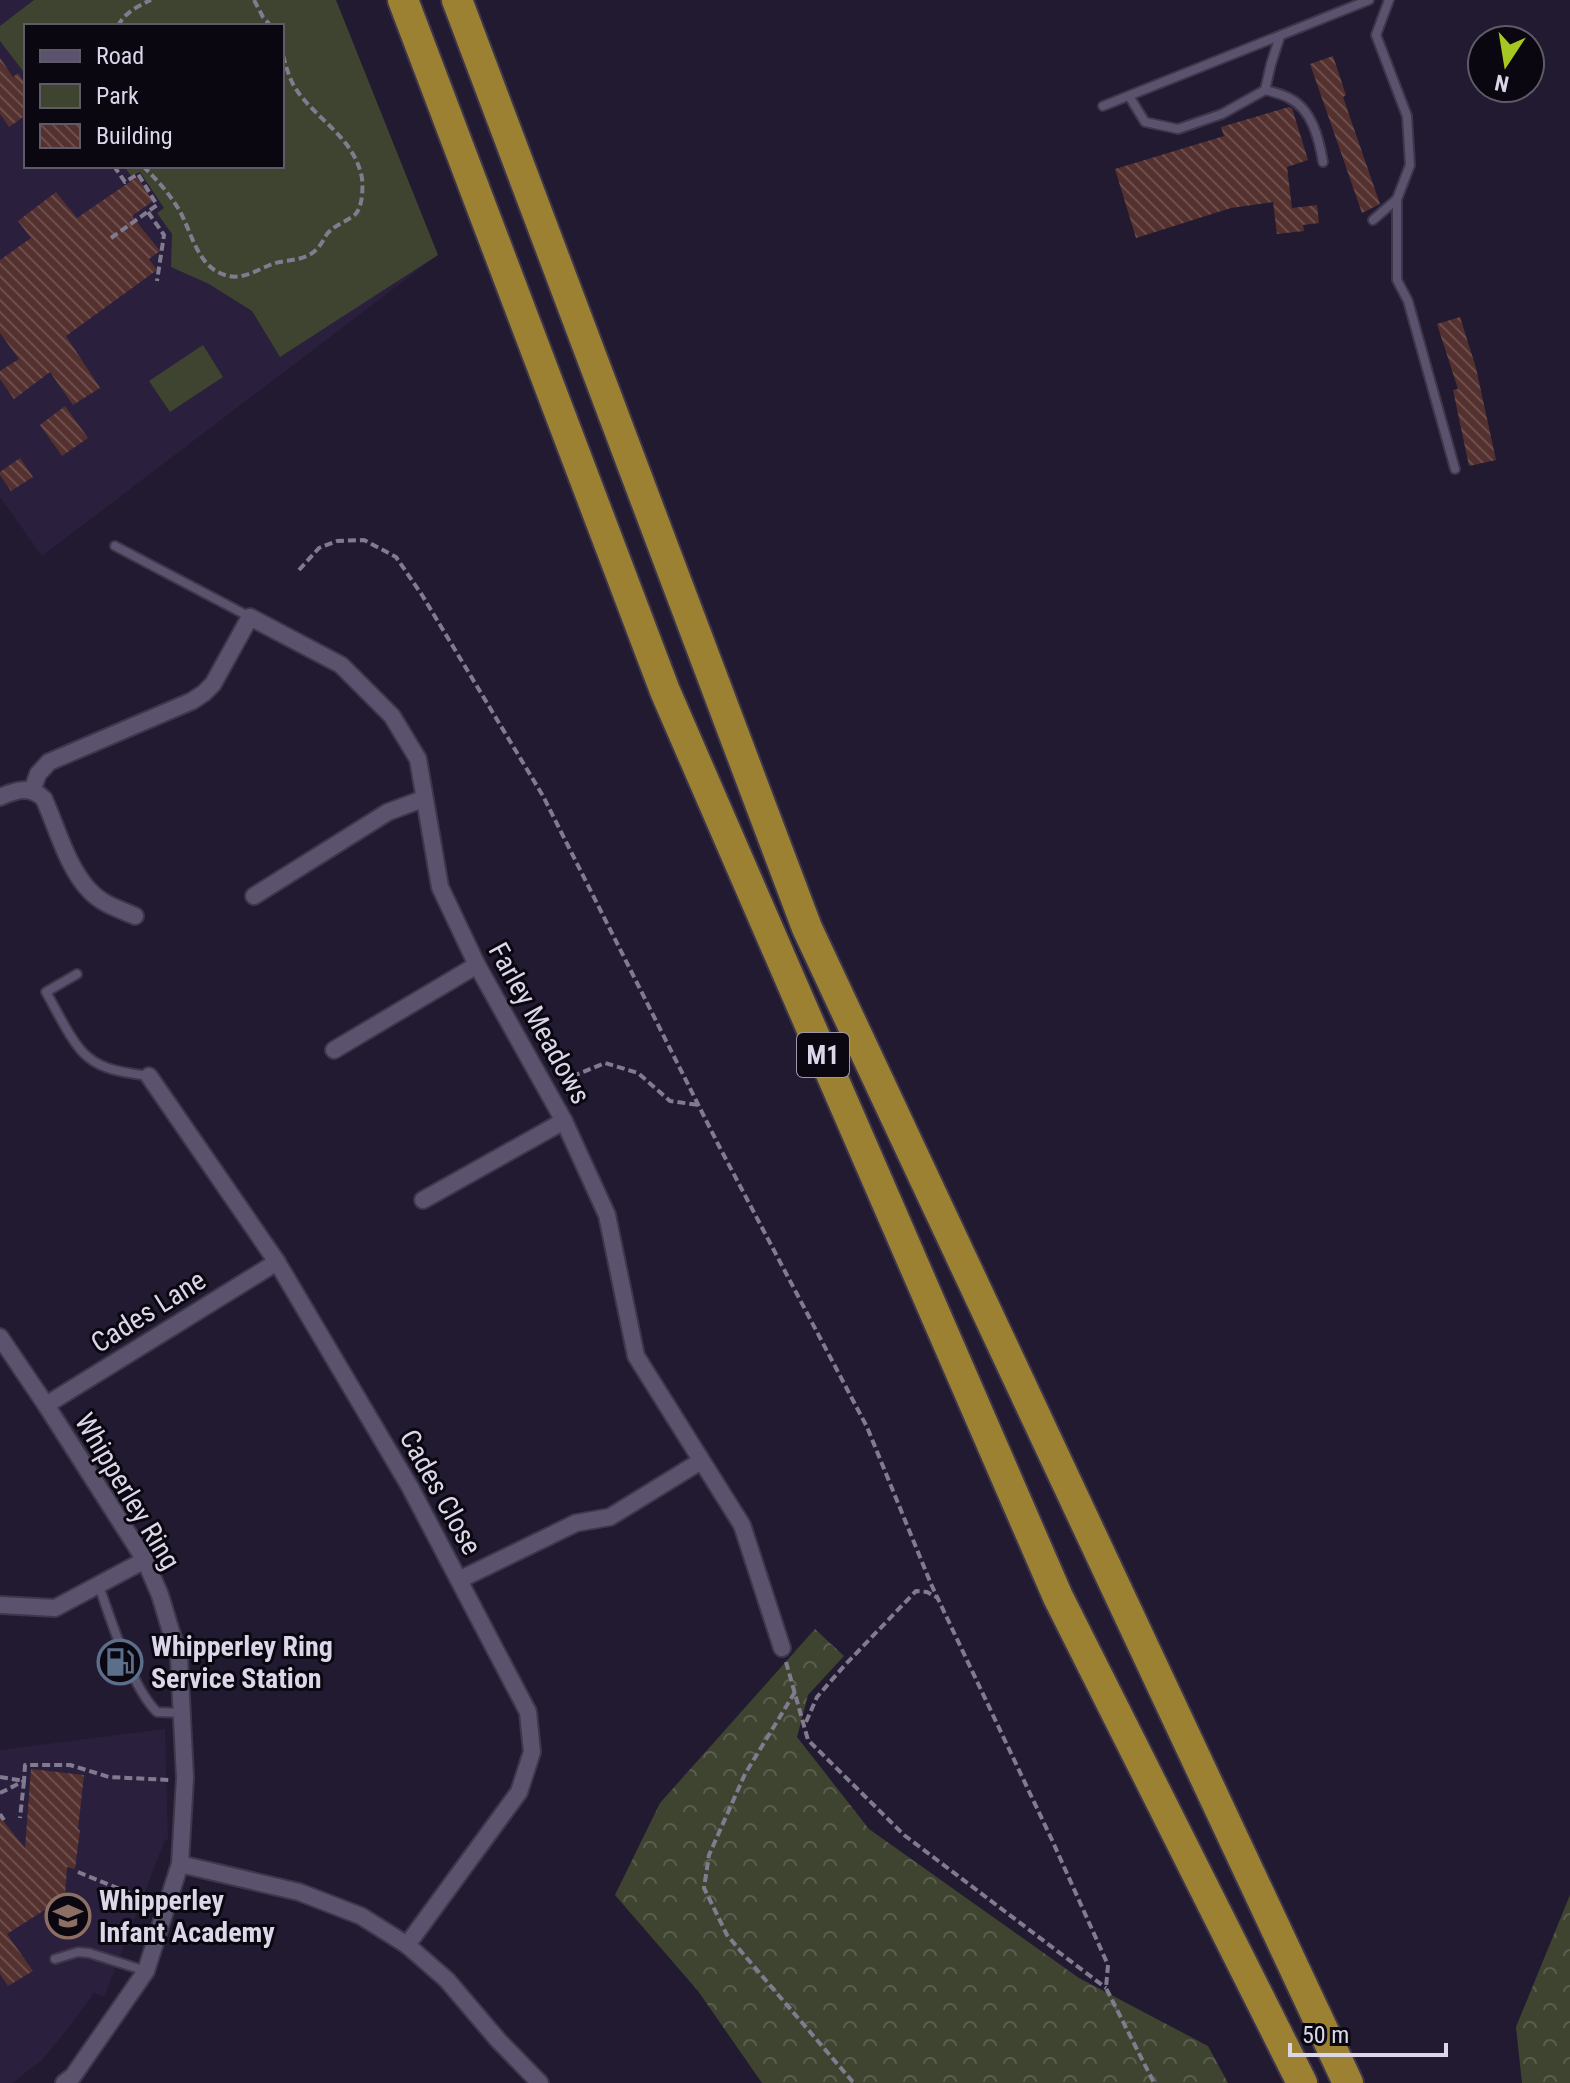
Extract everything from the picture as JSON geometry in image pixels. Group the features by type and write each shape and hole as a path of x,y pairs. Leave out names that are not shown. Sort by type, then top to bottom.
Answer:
{"highway":[{"name":"M1","path":"403,0 665,691 1058,1597 1302,2083"},
{"name":"M1","path":"457,0 807,928 1348,2083"}],"street":[{"path":"32,791 38,774 49,762 192,701 204,693 213,684 250,617"},
{"name":"Farley Meadows","path":"250,617 341,665 392,716 418,759 440,887 477,965 564,1121 607,1215 636,1356 742,1525 782,1648"},
{"path":"0,797 18,790 32,791 44,799 74,870 90,891 108,905 135,916"},
{"path":"254,896 388,812 423,799"},
{"path":"334,1050 477,965"},
{"name":"Cades Close","path":"149,1076 277,1262 410,1487 528,1712 532,1752 519,1792 407,1945"},
{"path":"423,1200 564,1121"},
{"name":"Cades Lane","path":"46,1405 277,1262"},
{"name":"Whipperley Ring","path":"0,1337 145,1560 160,1595 179,1658 185,1781 180,1864 146,1971 73,2076 64,2083"},
{"path":"459,1580 576,1523 610,1517 701,1461"},
{"path":"0,1605 55,1608 145,1560"},
{"path":"180,1864 299,1892 361,1916 407,1945 447,1980 540,2083"}],"lane":[{"path":"1103,106 1369,0"},
{"path":"1389,0 1376,35 1407,116 1410,165 1397,199 1397,280 1408,301 1455,469"},
{"path":"1265,90 1280,36"},
{"path":"1129,96 1145,122 1178,129 1222,114 1265,90 1288,97 1304,107 1319,140 1323,162"},
{"path":"1373,220 1397,199"},
{"name":"Farley Meadows","path":"115,546 250,617"},
{"path":"77,974 46,992 78,1048 98,1064 149,1076"},
{"path":"99,1586 126,1658 149,1704 157,1712 183,1713"},
{"path":"55,1959 78,1952 89,1953 146,1971"}],"path":[{"path":"119,24 129,13 151,0"},
{"path":"254,0 269,24"},
{"path":"145,168 176,204 191,231 198,253 226,276 249,274 280,261 299,259 316,250 336,225 356,214 361,202 361,174 349,146 294,86 284,57"},
{"path":"111,238 157,205 138,174 125,182 115,168"},
{"path":"148,212 164,235 157,281"},
{"path":"299,570 319,548 337,541 364,540 396,557 543,796 867,1427 938,1598 1108,1965 1106,1988"},
{"path":"545,1087 605,1063 638,1073 670,1101 699,1105"},
{"path":"805,1724 817,1697 916,1591 938,1598"},
{"path":"782,1648 808,1740 904,1835 1106,1988 1154,2083"},
{"path":"795,1692 745,1774 709,1855 704,1888 727,1935 856,2083"},
{"path":"20,1818 25,1765 70,1765 109,1777 185,1781"},
{"path":"0,1777 24,1781"},
{"path":"0,1793 24,1781"},
{"path":"0,1814 4,1820"},
{"path":"78,1872 166,1908"}],"shaded area":[{"path":"0,0 336,0 438,255 42,556 0,497"},
{"name":"Whipperley Infant Academy","path":"165,1729 168,1840 165,1840 104,1997 94,1993 42,2060 12,2083 0,2083 0,1750"}],"green space":[{"path":"34,0 336,0 438,255 280,357 252,311 209,284 171,267 172,234 157,213 164,208 140,172 131,176 125,168 284,168 284,24 24,24 24,72 0,41 0,26"},
{"path":"203,345 223,377 170,412 149,381"},
{"path":"815,1629 844,1656 808,1695 797,1737 869,1829 1079,1978 1208,2046 1228,2083 762,2083 698,1991 615,1895 660,1803"},
{"path":"1570,1895 1570,2083 1522,2083 1516,2027"}],"building":[{"path":"1333,56 1346,95 1343,97 1380,204 1362,213 1310,64"},
{"path":"0,58 13,77 18,73 24,81 24,116 9,127 0,114"},
{"path":"1292,108 1308,160 1287,167 1292,208 1317,205 1319,223 1303,225 1304,231 1277,234 1273,202 1231,208 1136,238 1115,169 1224,136 1221,127"},
{"path":"137,177 153,201 132,216 160,251 149,259 157,270 66,336 100,388 73,405 50,372 14,399 0,379 0,371 19,359 0,333 0,260 31,238 18,221 56,192 77,218"},
{"path":"1460,317 1476,368 1496,460 1469,466 1453,390 1458,389 1437,324"},
{"path":"65,406 88,438 62,456 40,425"},
{"path":"20,458 33,477 11,491 0,472"},
{"path":"31,1769 84,1775 80,1830 75,1869 67,1867 65,1897 7,1934 33,1971 8,1986 0,1974 0,1817 25,1848"}],"place":[{"name":"Whipperley Ring Service Station","path":"120,1662"},
{"name":"Whipperley Infant Academy","path":"68,1916"}]}
